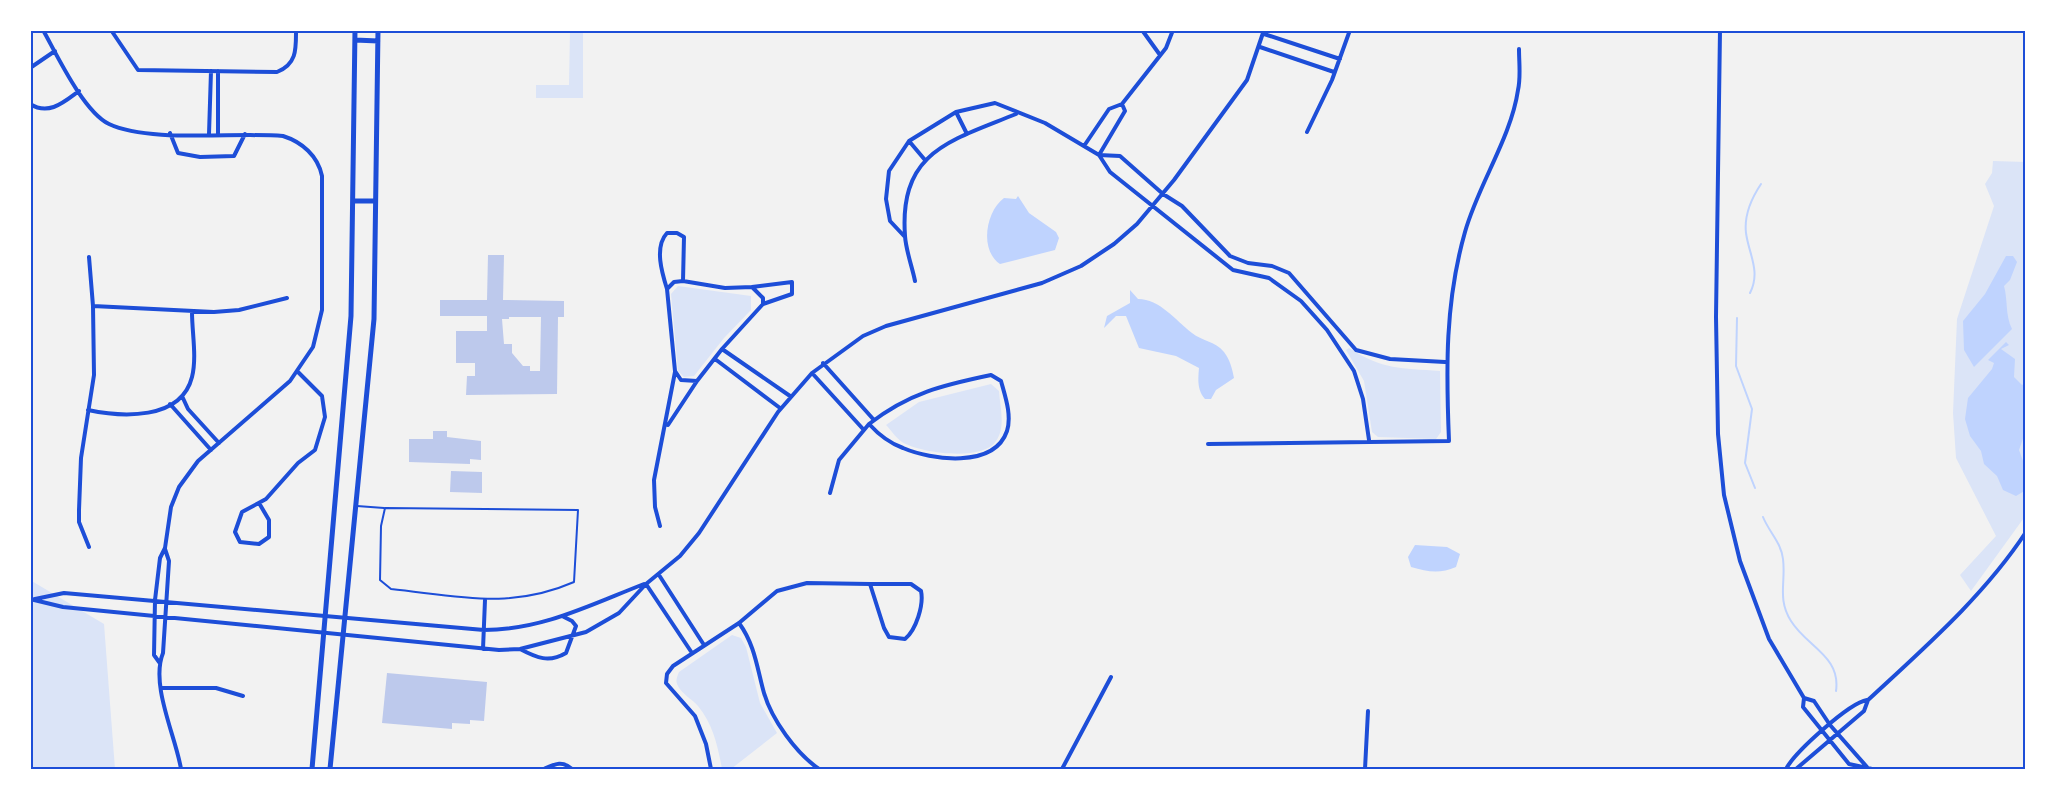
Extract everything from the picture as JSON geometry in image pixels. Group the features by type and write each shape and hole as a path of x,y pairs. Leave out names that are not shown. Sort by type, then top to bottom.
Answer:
{"main road":[{"path":"312,769 323,616 349,352 355,30"},
{"path":"330,769 374,319 378,30"},
{"path":"355,40 378,41"},
{"path":"353,201 375,201"}],"street":[{"path":"43,30 88,104 111,125 140,133 245,134 291,138 303,146 320,166 323,186 322,310 313,347 298,372 276,396 198,461 175,496 165,548 160,558 154,608 154,656 159,662"},
{"path":"111,30 138,70 277,72 283,70 293,59 296,30"},
{"path":"1142,30 1160,55"},
{"path":"1084,146 1109,109 1122,104 1160,55 1173,30"},
{"path":"1307,132 1324,100 1350,30"},
{"path":"1720,30 1716,317 1718,434 1724,495 1740,561 1769,639 1804,698 1803,707 1827,740 1849,764 1870,768"},
{"path":"32,599 63,607 483,649 520,649 574,635 611,619 646,584 680,556 711,517 780,408 824,363 862,336 886,326 1042,283 1081,266 1114,244 1163,194 1247,80 1264,32 1340,59"},
{"path":"1260,47 1334,72"},
{"path":"1208,444 1369,440 1449,441 1445,362 1457,264 1474,203 1509,120 1518,91 1519,49"},
{"path":"30,68 55,51"},
{"path":"209,134 211,70"},
{"path":"218,71 218,134"},
{"path":"30,104 43,109 53,108 79,91"},
{"path":"905,237 890,221 886,199 889,171 909,141 956,112 995,103 1045,123 1099,154 1120,156 1163,194 1191,214 1230,256 1248,263 1272,266 1289,273 1356,350 1401,360 1445,362"},
{"path":"1099,154 1125,111 1122,104"},
{"path":"956,112 967,134"},
{"path":"915,281 905,237 907,202 913,174 925,160 967,134 1017,113"},
{"path":"170,133 178,153 200,157 234,156 245,134"},
{"path":"909,141 925,160"},
{"path":"1099,154 1110,172 1233,270 1269,278 1301,301 1327,330 1353,371 1363,399 1369,440"},
{"path":"660,526 655,507 654,480 666,428 675,371 667,289 660,268 663,237 667,232 677,233 684,237 683,280"},
{"path":"89,257 93,306 94,375 81,458 79,510 79,522 89,547"},
{"path":"666,428 697,381 722,349 763,304 792,294 792,282 725,288 683,280 674,282 667,289"},
{"path":"752,287 763,298 763,304"},
{"path":"93,306 192,312 239,310 287,298"},
{"path":"88,411 127,416 150,413 182,396 192,375 192,312"},
{"path":"722,349 790,396"},
{"path":"715,359 780,408"},
{"path":"824,363 871,422 888,441 915,453 965,458 985,454 995,448 1008,429 1008,409 1001,381 991,375 919,393 871,422 863,429 839,460 831,493"},
{"path":"675,371 681,380 697,381"},
{"path":"259,503 269,520 269,537 259,544 240,542 235,536 237,522 244,510 259,503 315,450 320,437 325,417 322,396 298,372"},
{"path":"812,373 863,429"},
{"path":"182,396 188,409 219,443"},
{"path":"170,404 212,451"},
{"path":"1796,769 1827,740 1864,711 1868,700 1970,601 2011,554 2026,532"},
{"path":"165,548 169,561 164,601 163,653 159,662 162,688 181,769"},
{"path":"659,575 704,645"},
{"path":"711,769 706,744 695,716 666,683 667,674 673,666 739,623 777,591 807,583 911,584 921,591 921,604 912,631 905,639 890,637 884,628 870,584"},
{"path":"32,599 64,593 484,630 512,630 563,617 646,584"},
{"path":"646,584 692,653"},
{"path":"483,649 485,600"},
{"path":"520,649 537,658 555,660 566,653 576,626 572,621 563,617"},
{"path":"739,623 752,646 767,701 787,736 818,769"},
{"path":"1062,769 1111,677"},
{"path":"162,688 216,688 243,696"},
{"path":"1804,698 1814,701 1830,724 1870,768"},
{"path":"1786,769 1830,724 1858,701 1868,700"},
{"path":"1365,769 1368,711"},
{"path":"544,769 558,763 566,764 572,769"}],"lane":[{"path":"357,506 578,510 574,582 517,599 485,600 391,589 380,580 381,526 385,508"}],"shaded area":[{"path":"570,31 583,31 583,98 536,98 536,85 569,85"},
{"path":"1993,161 2026,162 2026,515 1971,591 1960,575 1996,536 1956,458 1953,413 1957,319 1994,206 1985,184 1992,173"},
{"path":"678,286 751,296 751,310 724,338 694,376 684,377 678,371 671,294"},
{"path":"1349,348 1372,360 1393,367 1440,371 1441,432 1436,439 1378,437 1372,432 1364,381 1346,350"},
{"path":"991,384 999,391 1002,423 996,441 989,448 978,452 951,454 922,449 902,442 886,425 919,402"},
{"path":"30,580 104,624 115,769 30,769"},
{"path":"732,635 741,638 746,647 760,703 777,733 731,769 722,769 717,744 708,720 698,706 684,694 676,681 679,672"}],"water":[{"path":"1018,196 1029,213 1056,232 1059,238 1055,250 1000,264 989,250 987,231 989,221 1004,198 1016,199"},
{"path":"2006,256 2013,256 2017,262 2010,280 2004,286 2008,318 2012,329 1974,367 1964,350 1963,321 1985,294"},
{"path":"1130,290 1138,299 1160,306 1192,333 1220,348 1232,367 1234,378 1216,390 1211,399 1205,399 1199,388 1199,368 1176,356 1139,348 1126,316 1116,316 1104,328 1107,316 1130,303"},
{"path":"2006,342 2009,345 2001,349 2015,359 2014,377 2022,385 2026,382 2026,430 2019,450 2026,469 2026,490 2016,496 2003,490 1997,476 1984,464 1981,451 1970,436 1965,419 1968,398 1992,369 1994,363 1988,360"},
{"path":"1415,545 1447,547 1460,554 1456,567 1434,572 1411,567 1408,557"}],"building":[{"path":"488,255 504,255 503,300 564,301 564,317 558,317 557,394 466,395 467,376 475,376 475,363 456,363 456,331 487,331 487,316 440,316 440,300 487,300","holes":["541,317 540,371 530,371 530,366 523,366 512,353 512,344 504,344 502,319"]},
{"path":"433,431 447,431 447,437 481,441 481,460 470,459 470,464 409,462 409,439 433,439"},
{"path":"451,471 482,472 482,493 450,492"},
{"path":"387,673 487,682 484,721 470,720 470,724 452,723 452,729 382,723"}],"waterway":[{"path":"1750,293 1754,270 1746,233 1746,220 1751,202 1761,184"},
{"path":"1737,318 1736,366 1752,409 1745,463 1755,488"},
{"path":"1763,517 1782,553 1783,598 1787,613 1798,630 1828,660 1836,679 1836,691"}]}
